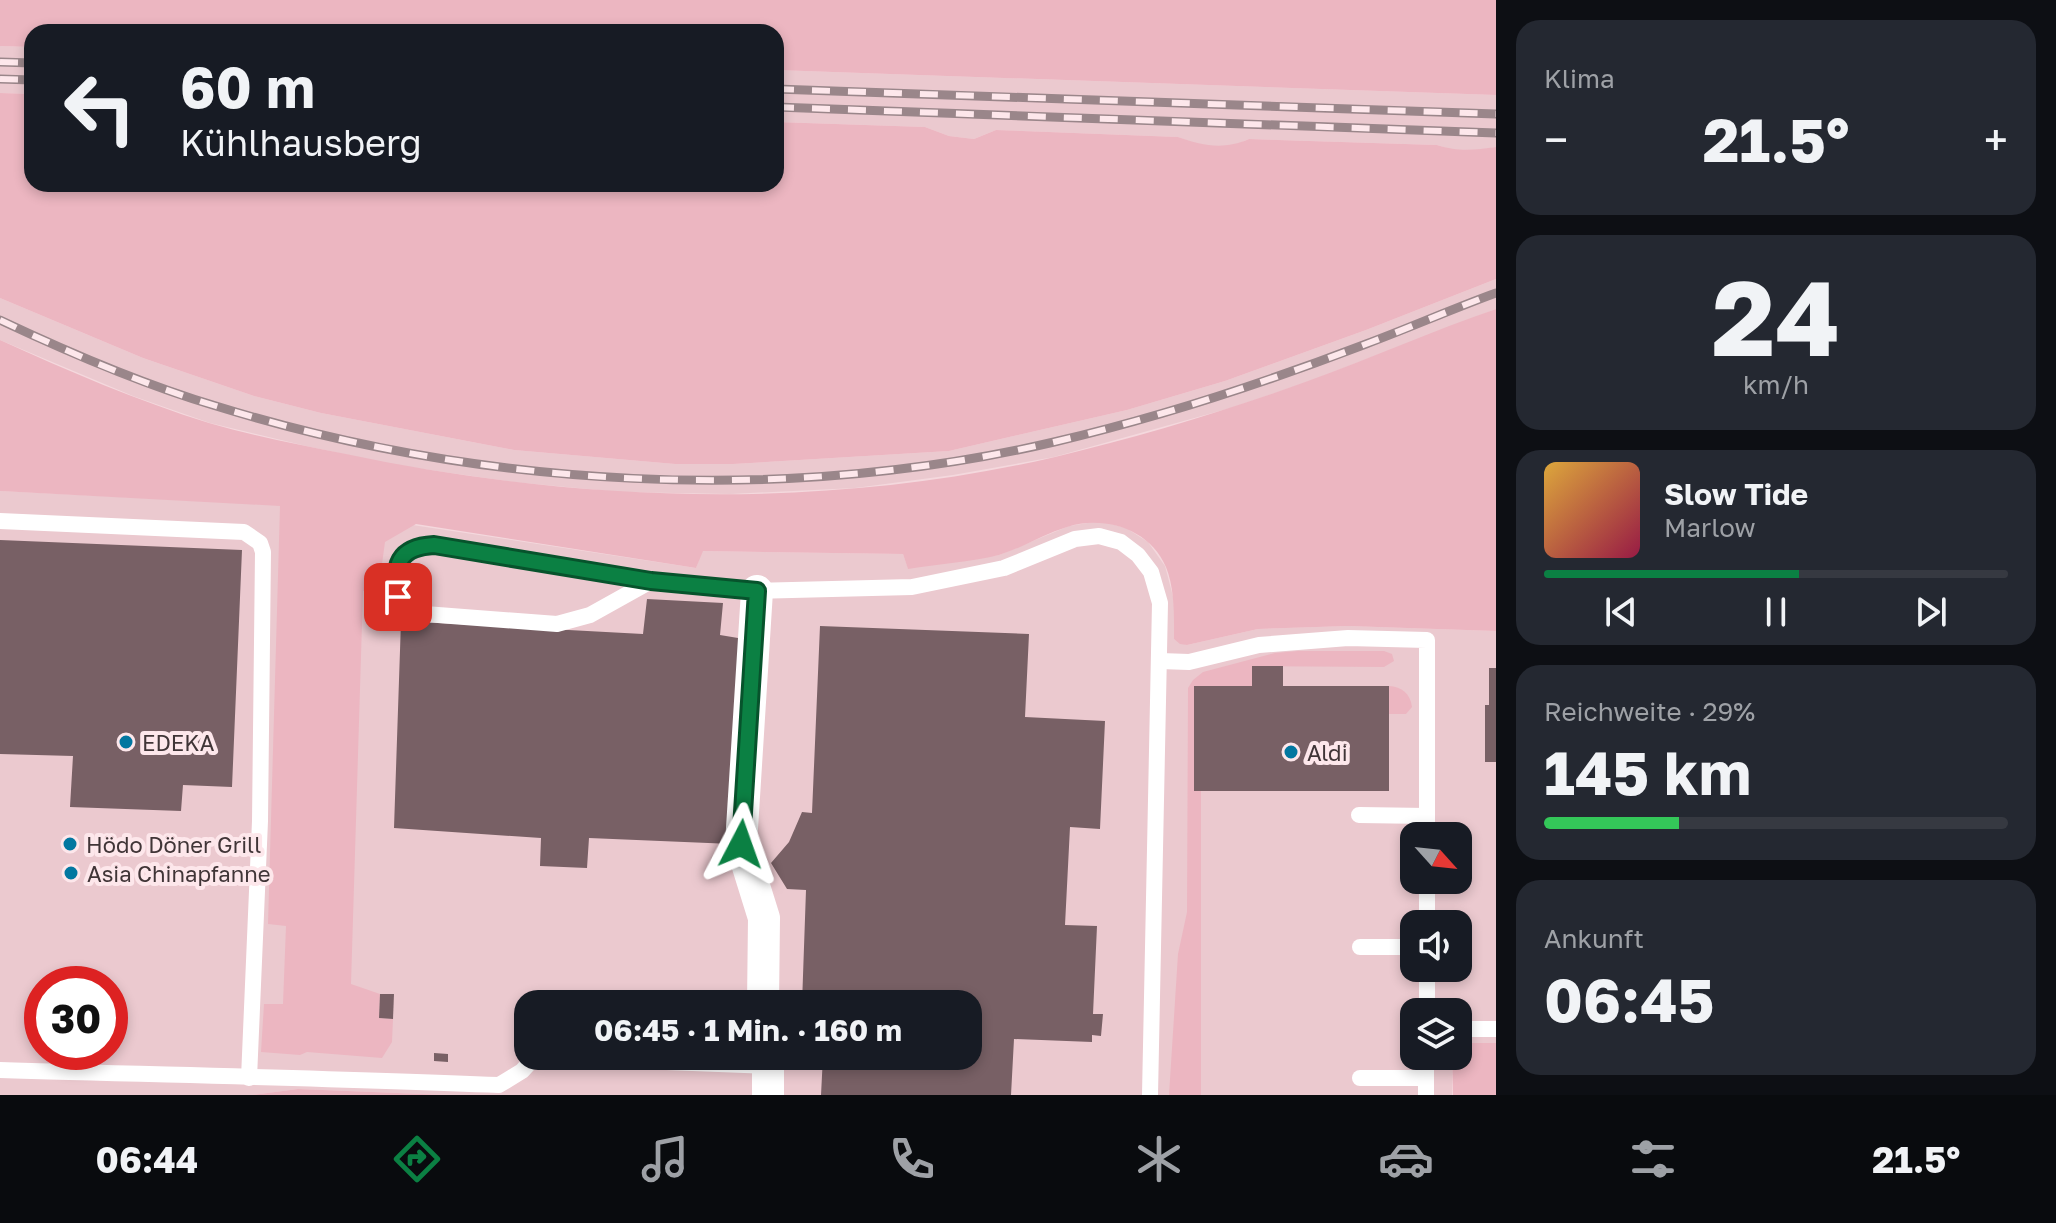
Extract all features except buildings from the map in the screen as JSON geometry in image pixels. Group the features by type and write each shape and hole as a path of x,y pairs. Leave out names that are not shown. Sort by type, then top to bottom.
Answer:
{"street":[{"path":"757,591 741,844 764,918 763,990"}],"lane":[{"path":"0,521 244,532 260,543 263,552 260,821 249,1078"},
{"path":"651,581 590,615 557,624 425,614 410,609 398,597 394,575 401,557 416,546 434,545 651,581 757,591 912,587 1004,568 1075,539 1099,536 1121,542 1138,555 1151,572 1160,603 1150,1095"},
{"path":"1160,661 1189,662 1259,645 1348,638 1427,640 1427,822"},
{"path":"1359,815 1427,816"},
{"path":"1360,947 1400,947"},
{"path":"1472,1029 1496,1029"},
{"path":"0,1070 499,1085 522,1071 535,1057 768,1072"},
{"path":"1360,1078 1426,1086"}],"shaded area":[{"path":"0,0 1496,0 1496,95 784,70 784,24 24,24 24,47 0,46"},
{"path":"0,46 24,47 24,94 0,93"},
{"path":"784,70 1496,95 1496,147 1473,151 1456,151 1437,145 1249,139 1233,146 1202,146 1178,137 996,130 974,139 949,136 925,127 784,122"},
{"path":"0,93 24,94 24,192 784,192 784,122 925,127 949,136 974,139 996,130 1178,137 1214,146 1249,139 1437,145 1466,150 1496,147 1496,279 1225,381 1127,410 949,451 733,464 675,464 514,450 321,413 254,396 143,358 0,298"},
{"path":"1496,279 1496,309 1234,407 1054,457 953,475 855,488 730,494 620,492 513,482 395,465 210,423 133,396 0,340 0,298 143,358 254,396 321,413 514,450 675,464 733,464 949,451 1127,410 1225,381"},
{"path":"1496,309 1496,631 1348,626 1258,629 1180,644 1174,639 1171,585 1159,554 1137,534 1110,524 1067,527 999,555 908,569 903,554 703,551 696,568 416,524 385,542 378,593 363,591 351,984 380,994 379,1018 393,1019 392,1042 382,1058 261,1052 264,1004 283,1004 286,926 268,924 280,506 0,491 0,340 103,385 182,414 294,444 522,483 611,491 790,493 879,486 967,474 1087,449 1277,392"},
{"path":"0,491 280,505 696,568 702,551 903,554 908,568 999,555 1069,526 1100,521 1126,528 1148,542 1165,566 1175,604 1174,639 1187,645 1258,629 1348,626 1496,631 1496,1043 1472,1043 1472,998 1400,998 1400,1070 1452,1070 1452,1095 447,1095 298,1089 252,1095 0,1095"},
{"path":"1384,651 1392,654 1394,661 1384,667 1252,666 1252,686 1194,687 1194,790 1201,791 1201,1095 1169,1095 1178,954 1187,912 1188,688 1203,672 1275,653"},
{"path":"1389,686 1407,694 1412,707 1406,714 1389,714"},
{"path":"1472,1043 1496,1043 1496,1095 1453,1095 1452,1070 1472,1070"},
{"path":"298,1089 447,1095 252,1095"}],"railway":[{"path":"0,62 24,63"},
{"path":"0,79 24,80"},
{"path":"784,89 1496,114"},
{"path":"784,107 1496,133"},
{"path":"0,320 161,388 317,434 421,455 526,470 633,478 740,480 846,474 951,462 1054,442 1212,398 1382,338 1496,293"}],"place":[{"name":"EDEKA","path":"126,742"},
{"name":"Aldi","path":"1291,752"},
{"name":"Hödo Döner Grill","path":"70,844"},
{"name":"Asia Chinapfanne","path":"71,873"}],"route":[{"path":"398,597 394,575 401,557 416,546 434,545 651,581 757,591 741,844"}]}
